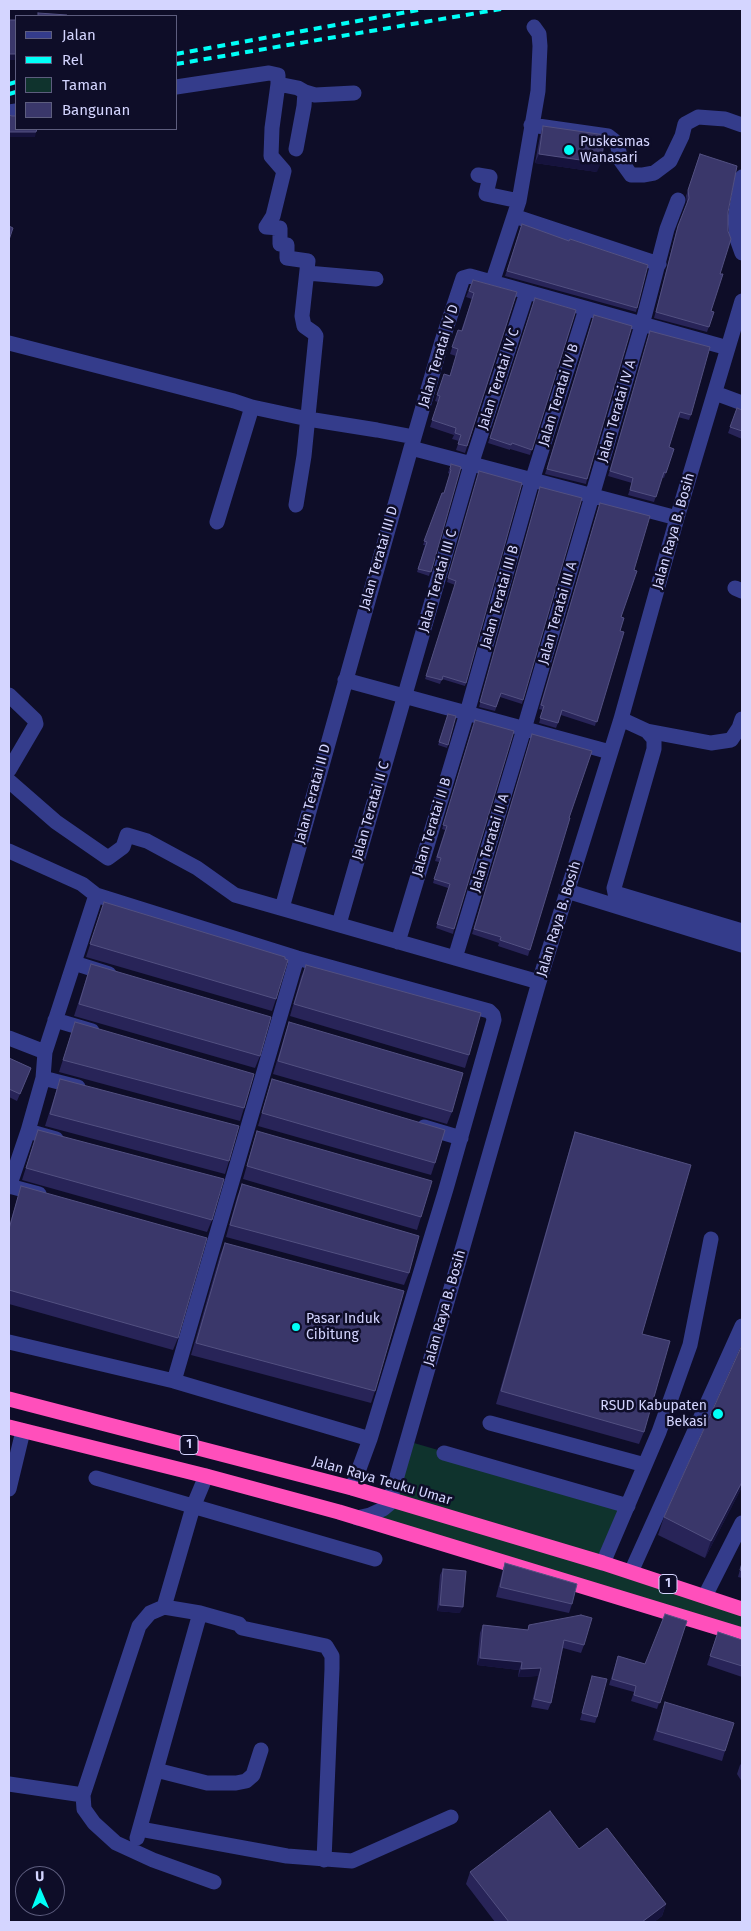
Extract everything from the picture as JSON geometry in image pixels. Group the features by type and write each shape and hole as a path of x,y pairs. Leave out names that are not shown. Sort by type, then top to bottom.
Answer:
{"highway":[{"name":"Jalan Raya Teuku Umar","path":"9,1399 352,1488 631,1572 742,1609"},
{"name":"1","path":"16,1429 206,1476 357,1518 742,1635"},
{"path":"693,1620 705,1596"}],"street":[{"path":"534,27 539,34 540,40 538,91 519,201 492,283 728,348"},
{"path":"178,87 269,73 278,76 271,156 284,171 273,216 266,227 280,228 280,244 287,245 287,258 308,260 302,316 304,326 316,336 308,419 296,505"},
{"path":"278,84 298,88 315,95 354,93"},
{"path":"296,150 305,92"},
{"path":"531,125 608,136 617,143 621,161 631,175 654,173 670,161 682,136 685,124 698,117 724,119 742,125"},
{"path":"478,174 490,176 486,194 519,201"},
{"path":"742,177 735,220 737,239 742,253"},
{"name":"Jalan Teratai IV A","path":"592,496 642,325 667,229 678,200"},
{"path":"514,216 659,264"},
{"path":"306,272 376,279"},
{"name":"Jalan Teratai IV D","path":"412,443 463,278 470,276 492,283"},
{"name":"Jalan Teratai IV C","path":"472,465 527,292"},
{"name":"Jalan Raya B. Bosih","path":"390,1500 539,982 621,719 742,301"},
{"name":"Jalan Teratai IV B","path":"532,480 586,309"},
{"path":"9,343 234,400 252,407 308,419 377,430 472,465 678,518"},
{"path":"715,394 742,403"},
{"path":"218,522 252,407"},
{"name":"Jalan Teratai III D","path":"345,680 412,443"},
{"name":"Jalan Teratai III C","path":"404,697 472,465"},
{"name":"Jalan Teratai III B","path":"467,713 532,480"},
{"name":"Jalan Teratai III A","path":"524,729 592,496"},
{"path":"345,680 610,752"},
{"name":"Jalan Teratai II D","path":"282,908 345,680"},
{"path":"9,695 36,722 35,728 9,770"},
{"name":"Jalan Teratai II C","path":"339,924 404,697"},
{"name":"Jalan Teratai II B","path":"398,942 467,713"},
{"path":"621,719 648,732 711,742 731,740 740,728 742,719"},
{"name":"Jalan Teratai II A","path":"455,958 524,729"},
{"path":"648,732 654,739 654,749 614,888 615,894 742,931"},
{"path":"9,781 56,822 108,858 124,847 127,835 134,837 147,841 197,868 235,895 539,982"},
{"path":"9,851 82,884 96,895 297,958 489,1011 493,1015 494,1020 461,1138 441,1188 424,1242 370,1440 352,1488"},
{"path":"567,891 742,945"},
{"path":"56,1199 9,1186 28,1131 43,1078 45,1052 96,895"},
{"path":"174,1381 214,1244 226,1184 251,1134 262,1080 283,1024 297,958"},
{"path":"74,964 120,977"},
{"path":"260,1018 283,1024"},
{"path":"55,1020 102,1034"},
{"path":"9,1038 45,1052"},
{"path":"458,1075 477,1081"},
{"path":"43,1078 90,1090"},
{"path":"414,1124 461,1138"},
{"path":"228,1127 251,1134"},
{"path":"28,1131 67,1142"},
{"path":"226,1184 250,1191"},
{"path":"195,1238 233,1249"},
{"path":"603,1564 660,1432 690,1345 712,1239"},
{"path":"631,1572 742,1326"},
{"path":"9,1342 174,1381 370,1440"},
{"path":"490,1423 645,1465"},
{"path":"9,1489 16,1429"},
{"path":"444,1452 628,1506"},
{"path":"164,1607 193,1507 206,1476"},
{"path":"96,1478 375,1558"},
{"path":"357,1518 383,1509 389,1504 390,1500"},
{"path":"705,1596 742,1523"},
{"path":"214,1882 133,1851 116,1842 94,1823 84,1809 83,1795 139,1626 150,1613 164,1607 200,1613 239,1624 242,1628 326,1646 332,1656 324,1860"},
{"path":"133,1851 200,1613"},
{"path":"156,1770 208,1783 236,1783 246,1781 253,1775 262,1750"},
{"path":"9,1784 83,1795"},
{"path":"140,1829 287,1856 352,1861 450,1817"}],"green space":[{"path":"407,1441 628,1505 603,1563 742,1608 742,1635 370,1515 383,1509"}],"building":[{"path":"38,13 67,15 38,15"},
{"path":"9,20 15,20 15,54 9,54"},
{"path":"9,115 15,116 15,130 37,130 36,132 9,132"},
{"name":"Puskesmas Wanasari","path":"543,126 605,135 601,163 539,154"},
{"path":"700,154 737,166 728,212 728,231 731,239 720,274 723,274 711,311 714,312 709,327 656,312 678,226 689,198 688,190"},
{"path":"522,224 569,241 570,239 648,265 637,308 507,271"},
{"path":"9,226 13,228 9,240"},
{"path":"473,280 517,292 467,446 458,444 461,435 455,433 456,428 432,420 440,396 437,395 444,374 450,376 458,349 452,347 458,330 462,331 474,293 469,291"},
{"path":"535,298 576,310 532,450 490,438"},
{"path":"594,315 632,326 587,479 547,469"},
{"path":"650,331 710,347 691,415 680,412 669,447 674,449 656,497 630,490 633,478 610,471"},
{"path":"737,408 742,410 742,431 730,427"},
{"path":"451,464 461,467 431,572 418,569 427,542 424,541 442,493 444,493"},
{"path":"479,471 522,483 466,683 443,676 442,680 426,676 456,581 448,578"},
{"path":"540,487 582,498 523,700 501,693 496,707 480,702"},
{"path":"600,503 650,516 634,570 637,571 621,617 624,618 620,631 624,632 597,722 562,710 558,723 540,718 544,706 541,705"},
{"path":"448,714 456,716 448,745 439,742"},
{"path":"475,720 514,731 454,929 437,924 450,884 434,879 441,858 437,857 447,826 443,825"},
{"path":"532,734 592,751 569,818 530,950 500,940 501,937 474,929"},
{"path":"104,902 285,957 288,960 276,999 90,944"},
{"path":"91,964 271,1017 260,1056 79,1004"},
{"path":"306,965 481,1013 469,1055 294,1004"},
{"path":"75,1022 254,1074 244,1108 63,1060"},
{"path":"289,1022 463,1073 452,1112 278,1061"},
{"path":"9,1058 31,1068 20,1094 9,1089"},
{"path":"60,1079 239,1126 229,1161 50,1114"},
{"path":"272,1079 445,1130 435,1163 262,1113"},
{"path":"38,1130 224,1179 212,1220 26,1168"},
{"path":"257,1131 432,1181 421,1217 247,1166"},
{"path":"575,1132 691,1165 642,1334 670,1341 644,1432 501,1391"},
{"name":"Pasar Induk Cibitung","path":"242,1184 419,1236 409,1273 230,1225"},
{"path":"21,1186 207,1238 178,1338 9,1290 9,1229"},
{"name":"Pasar Induk Cibitung","path":"225,1243 404,1291 375,1391 196,1343"},
{"path":"742,1345 742,1482 711,1541 664,1517"},
{"path":"505,1563 577,1584 572,1604 500,1587"},
{"path":"443,1569 466,1571 463,1607 440,1605"},
{"path":"665,1614 687,1621 660,1703 634,1695 636,1686 612,1679 618,1656 645,1664"},
{"path":"581,1615 592,1618 584,1645 564,1640 551,1703 534,1699 541,1668 521,1669 522,1662 480,1658 483,1625 528,1630 529,1625"},
{"path":"718,1632 742,1640 742,1666 710,1656"},
{"path":"592,1676 607,1679 597,1717 582,1713"},
{"path":"665,1702 734,1723 725,1751 657,1731"},
{"path":"550,1811 579,1849 607,1828 666,1904 642,1922 509,1922 470,1872"}],"railway":[{"path":"178,54 424,9"},
{"path":"178,64 501,9"},
{"path":"9,84 15,82"},
{"path":"9,94 15,92"}],"place":[{"name":"Puskesmas Wanasari","path":"569,150"},
{"name":"Pasar Induk Cibitung","path":"296,1327"},
{"name":"RSUD Kabupaten Bekasi","path":"718,1414"}]}
